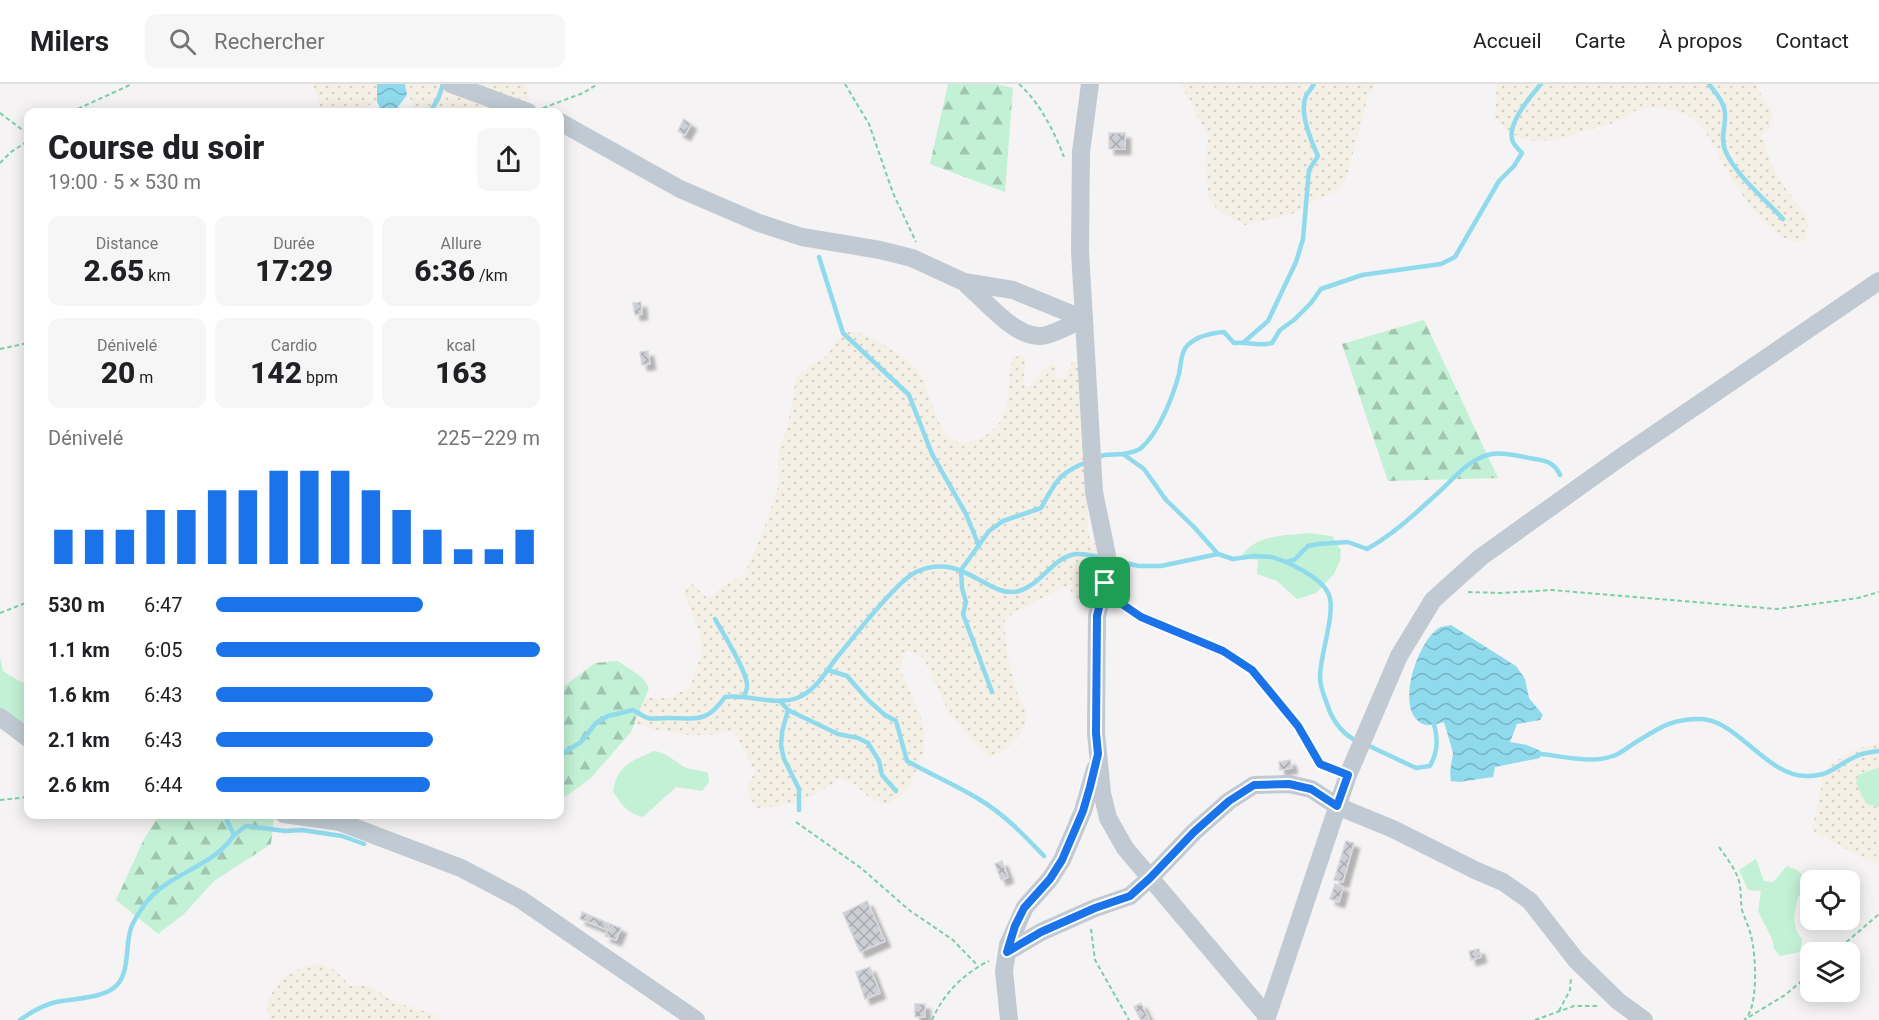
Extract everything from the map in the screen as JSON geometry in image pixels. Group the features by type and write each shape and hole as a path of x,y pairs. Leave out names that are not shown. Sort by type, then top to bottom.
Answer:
{"street":[{"path":"451,84 525,108"},
{"path":"1090,84 1081,152 1080,251 1094,492 1107,555 1105,583 1097,616 1096,733 1102,793 1108,818 1125,848 1266,1018"},
{"path":"564,125 680,189 759,223 802,237 880,250 912,258 964,282 1013,290 1084,319"},
{"path":"1266,1018 1348,775 1399,656 1424,613 1442,591 1481,557 1622,456 1879,281"},
{"path":"964,282 1011,325 1026,333 1041,336 1084,319"},
{"path":"0,717 24,735"},
{"path":"1009,1020 1004,971 1015,926 1024,908 1050,879 1062,860 1083,811 1098,754"},
{"path":"1007,952 1041,932 1130,896 1194,832 1229,801 1254,785 1289,784 1311,789 1337,806 1393,829 1503,882 1530,901 1571,954 1618,1001 1644,1020"},
{"path":"319,819 340,822 461,868 520,899 696,1020"}],"path":[{"path":"80,108 132,84"},
{"path":"542,108 583,93 598,84"},
{"path":"845,84 869,124 902,213 928,266"},
{"path":"1019,84 1027,91 1044,116 1068,166"},
{"path":"0,113 24,131"},
{"path":"0,163 24,144"},
{"path":"0,349 24,344"},
{"path":"1105,583 1122,604 1141,617 1223,651 1252,670 1298,726 1320,764 1348,775"},
{"path":"1442,591 1500,593 1552,590 1777,609 1857,598 1879,592"},
{"path":"0,613 24,604"},
{"path":"0,800 24,798"},
{"path":"796,822 861,868 909,910 953,940 978,966"},
{"path":"1719,847 1737,876 1742,890 1741,906 1752,937 1755,963 1752,1008 1749,1017"},
{"path":"1089,911 1095,960 1129,1020"},
{"path":"1847,942 1879,914"},
{"path":"932,1020 962,977 978,966 1007,952"},
{"path":"1559,1011 1570,990 1571,954"},
{"path":"1744,1020 1785,995 1800,982"},
{"path":"1535,1020 1574,1006 1602,1006"}],"green space":[{"path":"948,84 997,84 1013,88 1005,192 930,164"},
{"path":"1424,320 1498,478 1388,481 1342,344"},
{"path":"1309,533 1332,536 1341,550 1340,561 1334,574 1316,593 1297,599 1277,581 1257,574 1258,560 1240,558 1246,550 1262,540"},
{"path":"0,658 3,671 24,682 24,735 0,717"},
{"path":"618,661 643,678 649,688 631,732 590,779 564,798 564,686 595,663"},
{"path":"654,751 666,755 684,767 708,773 709,782 702,791 676,787 643,817 625,808 613,791 618,775 627,765"},
{"path":"1879,767 1878,807 1866,804 1855,783 1858,775"},
{"path":"157,819 274,819 271,844 214,881 184,914 158,934 116,900 144,839"},
{"path":"1756,859 1764,881 1773,882 1787,866 1800,873 1800,896 1795,924 1802,939 1800,952 1780,956 1774,949 1772,939 1758,911 1761,891 1748,890 1739,870"}],"sand":[{"path":"313,84 377,84 377,102 363,108 320,107"},
{"path":"405,84 527,84 530,101 526,108 414,108 413,102 407,95"},
{"path":"1181,84 1375,84 1368,96 1346,179 1337,192 1315,200 1292,214 1245,225 1215,207 1209,197 1206,179 1208,137"},
{"path":"1497,84 1755,84 1772,112 1769,129 1762,135 1771,164 1807,217 1805,241 1792,241 1771,229 1736,185 1703,129 1685,114 1667,109 1647,108 1635,111 1616,122 1566,137 1553,140 1528,140 1506,129 1495,117"},
{"path":"855,331 896,352 917,370 944,431 952,439 963,443 985,436 1002,420 1008,402 1013,358 1021,355 1026,359 1023,382 1024,385 1030,387 1040,373 1050,365 1054,364 1055,379 1065,378 1072,362 1082,362 1088,533 1091,543 1101,544 1100,584 1090,592 1090,603 1082,603 1064,587 1005,619 1005,637 1010,666 1017,693 1026,714 1020,735 1003,751 990,757 977,746 947,709 921,656 908,651 903,654 901,671 920,715 924,732 924,751 910,786 898,798 890,803 882,804 870,798 854,784 841,778 815,795 785,805 757,808 750,798 747,787 755,772 734,731 696,735 660,730 634,723 645,698 669,698 690,687 702,652 700,635 683,590 692,584 706,597 713,596 720,588 744,575 765,526 778,487 779,448 788,425 796,378 811,365 824,359 843,333"},
{"path":"1879,744 1879,767 1858,775 1856,783 1866,804 1879,807 1879,863 1855,854 1812,830 1822,775 1852,750"},
{"path":"319,964 335,970 350,986 371,986 392,1001 437,1015 441,1020 270,1020 266,1004 275,988 293,972"}],"water":[{"path":"377,84 405,84 407,95 397,108 380,108 377,102"},
{"path":"1451,625 1516,666 1525,679 1529,698 1543,715 1540,720 1517,724 1510,742 1527,745 1541,751 1540,758 1495,767 1493,777 1451,781 1453,753 1444,722 1426,725 1416,719 1410,707 1409,693 1417,660 1424,645 1441,627"}],"building":[{"path":"684,119 691,124 685,135 678,131"},
{"path":"1109,133 1125,133 1125,149 1109,149"},
{"path":"641,302 642,314 635,315 633,303"},
{"path":"648,351 650,364 642,365 640,352"},
{"path":"1290,760 1292,768 1280,770 1279,762"},
{"path":"1346,841 1354,843 1343,882 1334,880"},
{"path":"1002,861 1008,877 1001,880 995,864"},
{"path":"1335,884 1343,887 1339,902 1330,899"},
{"path":"867,901 885,941 860,952 843,913"},
{"path":"582,912 610,924 608,930 580,919"},
{"path":"610,924 621,928 616,940 605,936"},
{"path":"1479,949 1481,957 1471,960 1469,951"},
{"path":"870,967 880,993 865,999 856,972"},
{"path":"1141,1003 1149,1019 1147,1020 1141,1020 1134,1007"},
{"path":"915,1004 925,1004 925,1017 915,1017"}],"waterway":[{"path":"432,108 443,84"},
{"path":"1244,342 1268,321 1296,262 1303,239 1309,170 1318,156 1312,143 1304,110 1306,96 1314,84"},
{"path":"1123,454 1139,449 1154,433 1173,393 1184,350 1193,341 1205,335 1224,332 1234,343 1272,343 1280,330 1294,320 1321,289 1362,275 1441,264 1455,257 1499,181 1514,166 1522,153 1513,142 1511,135 1513,127 1520,111 1541,84"},
{"path":"1709,84 1719,97 1724,109 1725,150 1743,178 1783,219"},
{"path":"819,257 843,333 909,395 932,454 966,514 979,546"},
{"path":"1097,458 1104,455 1123,454 1144,469 1166,500 1218,554 1233,559 1254,556 1272,557 1286,562 1294,560 1308,546 1318,544 1348,542 1367,549 1405,523 1463,469 1484,456 1506,454 1543,461 1555,467 1560,475"},
{"path":"992,692 963,614 966,602 961,570 989,531 1003,521 1041,508 1064,474 1089,461"},
{"path":"564,753 581,742 596,723 608,716 633,710 650,718 700,718 712,712 725,697 780,701 804,695 820,680 887,598 916,572 933,567 948,567 996,589 1008,592 1019,591 1033,584 1057,562 1071,555 1083,554 1103,558"},
{"path":"1111,560 1139,566 1161,566 1218,554"},
{"path":"1286,562 1317,580 1329,595 1331,612 1321,668 1321,686 1335,721 1344,733 1357,741"},
{"path":"715,619 744,673 747,687 744,696"},
{"path":"828,670 847,676 868,700 885,715 896,721 907,761 960,788 995,810 1044,856"},
{"path":"780,701 788,710 838,734 858,738 868,743 879,761 882,775 896,791"},
{"path":"788,710 781,746 784,759 799,789 799,810"},
{"path":"1540,754 1586,759 1604,758 1618,754 1664,726 1689,719 1714,721 1740,737 1779,768 1792,774 1807,776 1823,774 1859,755 1879,751"},
{"path":"1365,744 1416,768 1430,766 1436,745 1434,724"},
{"path":"20,1020 46,1005 105,993 117,985 126,965 131,928 139,913 154,893 225,846 234,835 228,819"},
{"path":"234,835 246,826 285,831 302,830 342,836 364,844"}],"route":[{"path":"1105,583 1122,604 1141,617 1223,651 1252,670 1298,726 1320,764 1348,775 1337,806 1311,789 1289,784 1254,785 1229,801 1194,832 1130,896 1095,908 1041,932 1007,952 1015,926 1024,908 1050,879 1062,860 1083,811 1090,787 1098,754 1096,733 1097,616 1105,583"}]}
